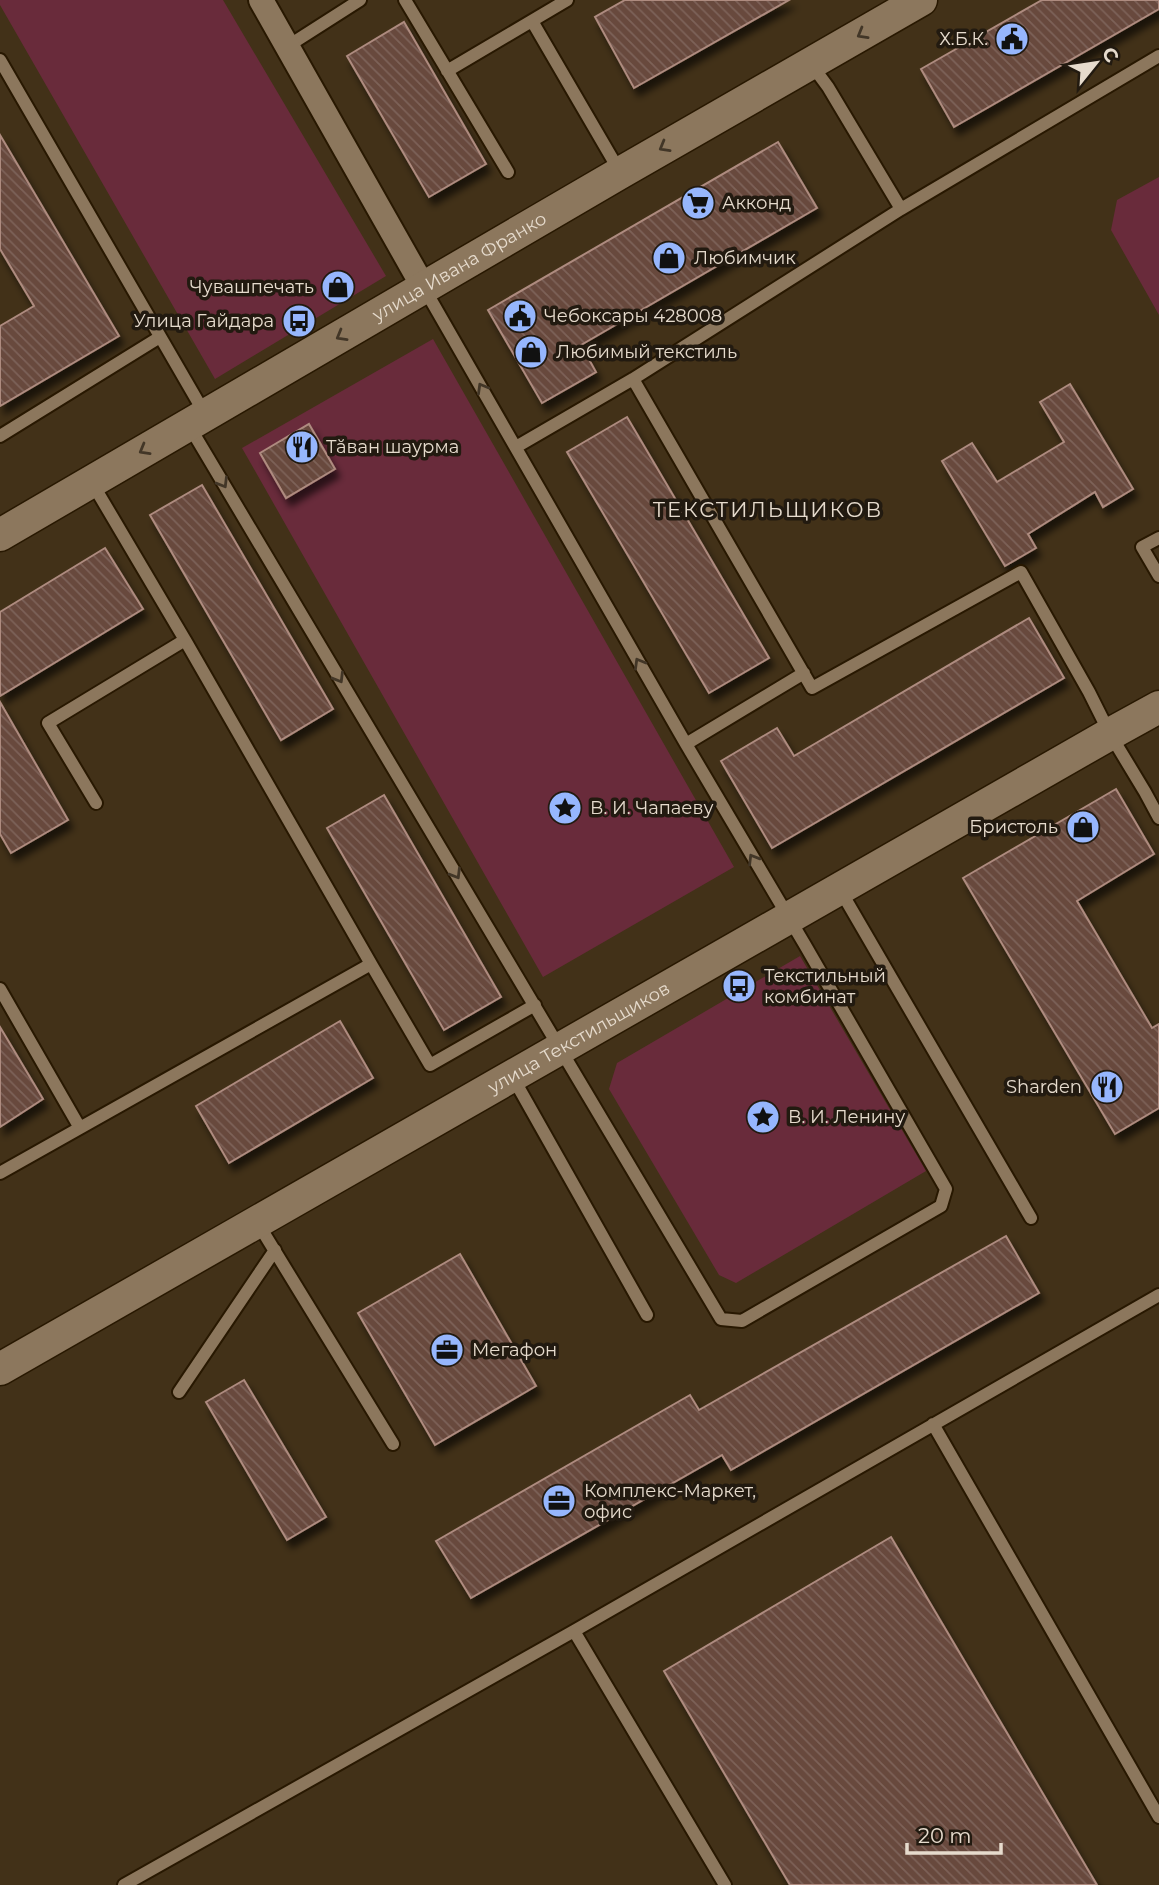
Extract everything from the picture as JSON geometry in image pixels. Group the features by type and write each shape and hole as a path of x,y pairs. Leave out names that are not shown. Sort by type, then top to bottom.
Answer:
{"street":[{"path":"261,0 424,288"},
{"name":"улица Ивана Франко","path":"0,535 921,0"},
{"name":"улица Текстильщиков","path":"0,1369 1159,707"}],"lane":[{"path":"288,46 360,0"},
{"path":"405,0 508,172"},
{"path":"447,71 568,0"},
{"path":"532,21 620,173"},
{"path":"516,447 633,379 901,209 1159,55"},
{"path":"0,60 160,338 196,419 560,1048 721,1319 742,1321 941,1206 946,1189 424,288"},
{"path":"811,64 828,87 901,209"},
{"path":"0,436 160,338"},
{"path":"633,379 812,688 1021,572 1159,818"},
{"path":"91,481 430,1065 535,1005"},
{"path":"1159,538 1142,547 1159,576"},
{"path":"96,803 48,723 185,640"},
{"path":"686,744 804,673"},
{"path":"839,888 1031,1218"},
{"path":"0,1173 371,964"},
{"path":"0,989 80,1128"},
{"path":"512,1076 647,1315"},
{"path":"257,1222 393,1444"},
{"path":"179,1392 275,1250"},
{"path":"124,1885 574,1631 1159,1295"},
{"path":"933,1424 1159,1817"},
{"path":"574,1631 725,1885"}],"shaded area":[{"path":"0,0 223,0 386,276 215,379 0,5"},
{"path":"1159,177 1159,315 1111,230 1117,200"},
{"path":"433,339 734,867 543,977 242,448"},
{"path":"800,956 926,1171 736,1283 719,1275 609,1089 617,1063"}],"building":[{"path":"625,0 789,0 634,88 595,17"},
{"path":"1042,0 1159,0 1159,9 954,127 921,69"},
{"path":"404,22 486,164 429,197 347,56"},
{"path":"0,135 119,336 0,406 0,326 34,306 0,249"},
{"path":"778,142 817,208 581,345 596,372 542,403 488,310"},
{"path":"1070,384 1133,489 1103,507 1095,492 1028,534 1036,548 1005,566 942,461 972,443 997,482 1064,442 1040,402"},
{"path":"627,417 769,658 709,693 567,452"},
{"path":"309,424 335,469 286,498 260,453"},
{"path":"202,485 333,709 281,740 150,515"},
{"path":"105,548 143,609 0,696 0,612"},
{"path":"1029,618 1064,678 772,848 721,761 777,728 794,756"},
{"path":"0,702 68,820 11,853 0,834"},
{"path":"1116,789 1154,854 1077,901 1152,1028 1159,1024 1159,1108 1115,1134 963,878"},
{"path":"384,795 501,997 444,1030 327,828"},
{"path":"340,1021 373,1078 229,1163 196,1106"},
{"path":"0,1027 43,1099 0,1127"},
{"path":"1006,1236 1039,1293 731,1470 722,1455 471,1598 436,1541 690,1395 699,1410"},
{"name":"Мегафон","path":"460,1254 536,1386 435,1445 358,1313"},
{"path":"244,1380 326,1517 287,1540 206,1402"},
{"path":"891,1537 1097,1885 790,1885 664,1671"}],"place":[{"name":"Х.Б.К.","path":"1012,39"},
{"name":"Акконд","path":"698,203"},
{"name":"Любимчик","path":"669,258"},
{"name":"Чувашпечать","path":"338,287"},
{"name":"Чебоксары 428008","path":"520,316"},
{"name":"Улица Гайдара","path":"299,321"},
{"name":"Любимый текстиль","path":"531,352"},
{"name":"Тӑван шаурма","path":"302,447"},
{"name":"В. И. Чапаеву","path":"565,808"},
{"name":"Бристоль","path":"1083,827"},
{"name":"Текстильный комбинат","path":"739,986"},
{"name":"Sharden","path":"1107,1087"},
{"name":"В. И. Ленину","path":"763,1117"},
{"name":"Мегафон","path":"447,1350"},
{"name":"Комплекс-Маркет, офис","path":"559,1501"}],"district":[{"name":"ТЕКСТИЛЬЩИКОВ","path":"768,510"}]}
